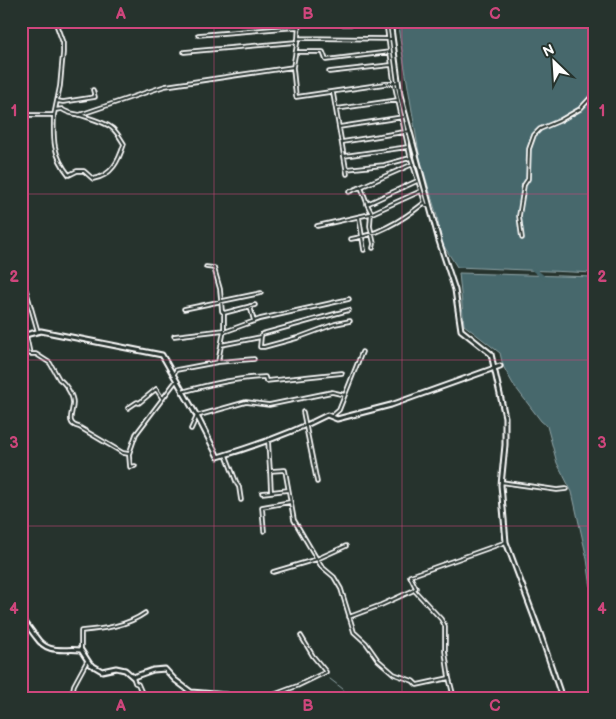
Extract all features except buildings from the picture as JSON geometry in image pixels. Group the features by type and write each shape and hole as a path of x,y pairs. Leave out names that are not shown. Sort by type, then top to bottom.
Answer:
{"street":[{"path":"55,21 62,43 60,86 57,101 55,110 54,115 54,150 61,165 69,175 84,170 94,179 106,175 119,158 124,144 114,128 79,114 67,113 62,109 55,110"},
{"path":"388,21 398,100 408,147 417,181 425,203 429,205"},
{"path":"299,24 297,52 293,67 296,98 396,82"},
{"path":"198,34 299,24 374,24"},
{"path":"298,38 390,39"},
{"path":"390,39 391,65 429,205 455,290 461,330 491,354 505,417 505,446 501,482 506,542 562,698"},
{"path":"184,52 298,42"},
{"path":"297,52 323,52 326,60 390,52"},
{"path":"329,72 391,65"},
{"path":"79,114 165,86 293,67"},
{"path":"57,101 63,102 95,97 93,90"},
{"path":"333,92 347,174"},
{"path":"522,238 519,216 524,185 528,179 529,149 534,135 540,129 580,109 595,94"},
{"path":"336,109 398,100"},
{"path":"21,115 54,115"},
{"path":"339,127 402,117"},
{"path":"342,142 410,131"},
{"path":"344,156 408,147"},
{"path":"346,169 384,165 411,158"},
{"path":"349,192 412,164"},
{"path":"367,204 417,181"},
{"path":"361,187 371,212 373,248"},
{"path":"317,226 370,214 421,191"},
{"path":"351,239 390,225 408,216 425,203"},
{"path":"359,217 364,250"},
{"path":"206,267 214,268 220,289 222,312 224,313 224,331 218,362"},
{"path":"26,290 38,332"},
{"path":"184,309 261,293"},
{"path":"174,336 224,331 254,321 349,299"},
{"path":"224,313 255,305"},
{"path":"250,306 254,321"},
{"path":"221,345 260,337 262,334 295,326 332,313 350,310"},
{"path":"260,337 260,347 264,347 350,321"},
{"path":"129,454 123,453 76,427 71,422 73,402 67,388 58,379 50,363 36,354 30,354 23,335 38,332 58,334 99,344 162,355 218,457 307,426 327,415 337,419 391,405 500,366"},
{"path":"331,417 339,410 362,352"},
{"path":"174,374 176,370 218,362 254,359"},
{"path":"182,392 239,379 265,377 266,380 342,373"},
{"path":"135,466 130,467 129,454 136,434 177,380"},
{"path":"128,408 137,402 139,403 156,389 162,398"},
{"path":"191,429 197,416 246,402 269,405 332,392 345,394"},
{"path":"303,412 317,482"},
{"path":"268,440 271,492"},
{"path":"226,455 239,487 241,500"},
{"path":"270,471 285,470 294,520 321,566 334,577 340,589 354,632 366,643 378,660 394,674 413,681 417,685 448,678"},
{"path":"501,482 562,491 566,489"},
{"path":"262,494 288,490"},
{"path":"264,531 262,508 290,502"},
{"path":"454,698 448,678 444,651 445,626 441,618 414,589 416,588 410,576 506,542"},
{"path":"273,572 317,559 346,546"},
{"path":"349,617 382,605 414,589"},
{"path":"144,698 138,684 135,683 133,677 125,670 116,668 102,671 90,664 82,650 81,631 105,628 135,619 145,613"},
{"path":"21,619 40,644 46,648 82,650"},
{"path":"265,698 297,686 326,672 313,656 301,636"},
{"path":"71,698 74,685 88,660"},
{"path":"133,677 153,670 165,669 175,680 192,692 239,698"}],"water":[{"path":"397,21 595,21 595,273 457,267 442,243 437,216 420,159"},
{"path":"459,273 595,277 595,617 587,559 572,492 557,463 547,426 541,421 513,384 503,366 500,353 464,325"}],"waterway":[{"path":"531,267 545,279"},
{"path":"330,679 343,689 349,698"}]}
